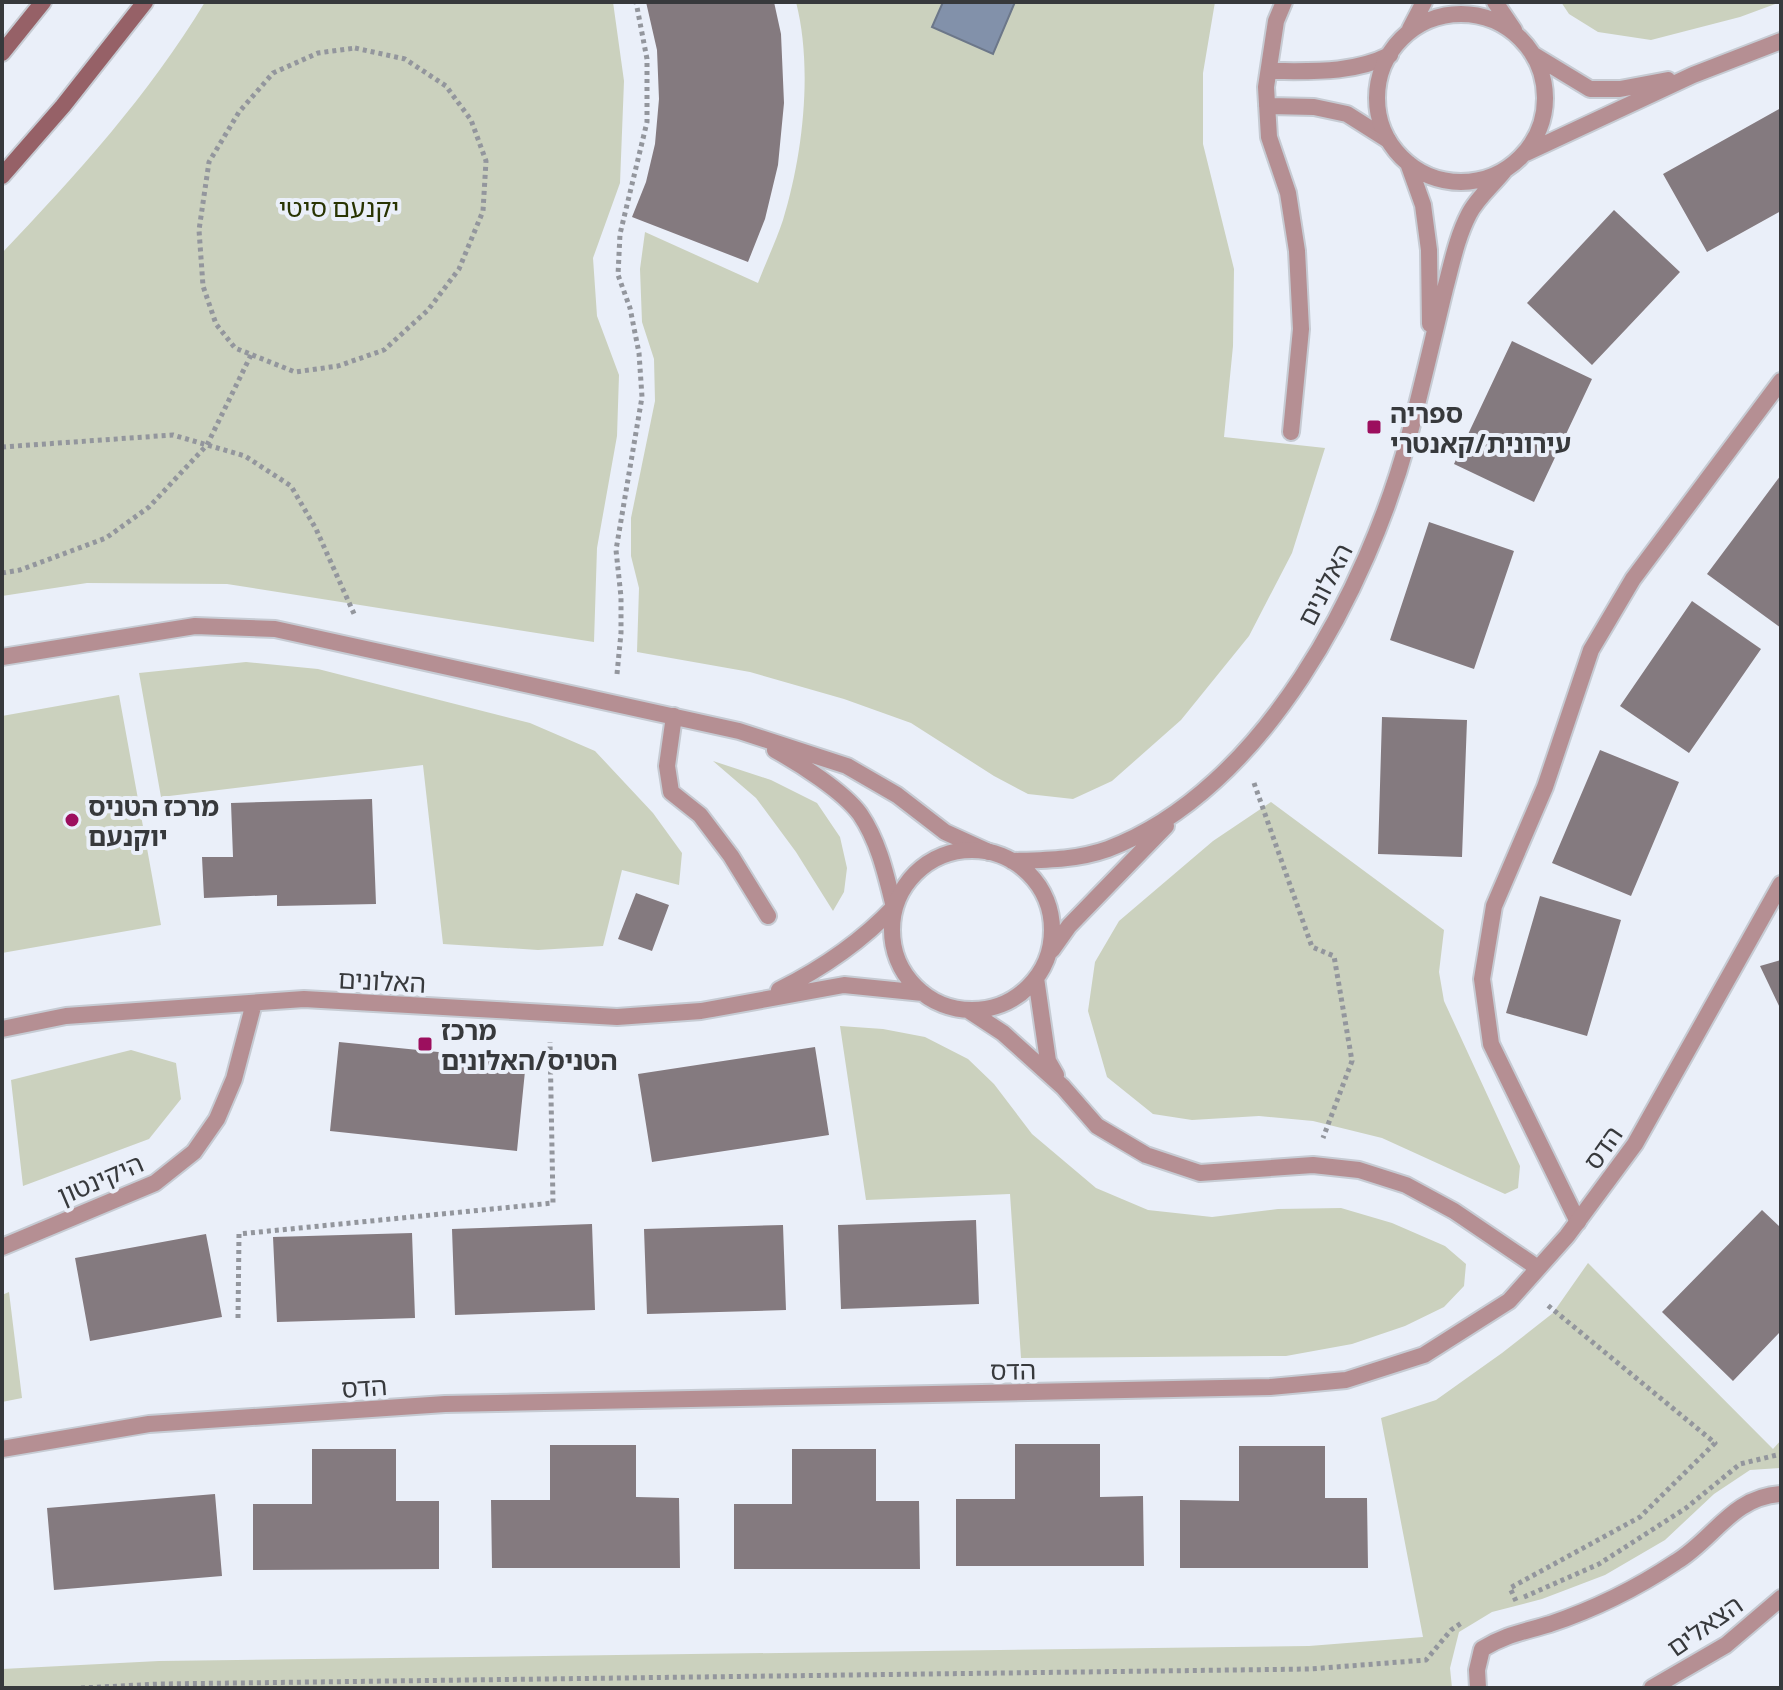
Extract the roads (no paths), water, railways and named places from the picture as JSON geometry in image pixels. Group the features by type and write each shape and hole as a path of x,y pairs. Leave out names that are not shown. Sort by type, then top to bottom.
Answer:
{"main road":[{"path":"2,53 43,2"},
{"path":"2,176 72,95 145,2"}],"street":[{"path":"1284,2 1276,21 1267,106 1269,137 1288,193 1297,251 1301,329 1291,432"},
{"path":"1407,34 1424,2"},
{"path":"1495,2 1534,55 1545,82 1545,111 1536,139 1526,153"},
{"path":"1388,140 1378,113 1378,84 1383,64 1399,40 1423,23 1462,14 1492,19 1517,34"},
{"path":"1267,106 1314,107 1347,114 1388,140 1408,163 1446,181 1476,181 1504,171 1526,153 1693,75 1781,41"},
{"path":"1269,71 1350,69 1370,65 1390,55"},
{"path":"1534,55 1590,89 1620,89 1693,75"},
{"name":"האלונים","path":"1408,163 1423,205 1429,250 1430,345"},
{"name":"האלונים","path":"1048,954 1069,926 1188,804 1243,754 1280,710 1324,639 1391,499 1457,243 1470,211 1504,171"},
{"path":"1578,1222 1491,1044 1482,979 1494,906 1545,787 1591,650 1633,579 1781,381"},
{"path":"2,657 195,626 275,629 739,731 847,766 897,795 945,832 1012,861 1033,878 1047,901 1052,927 1048,954 1036,978 1016,996 992,1007 968,1010 945,1005 923,993 907,976 896,955 891,932 894,907 905,885 921,868 942,855 965,850 989,852"},
{"path":"674,716 667,766 671,792 700,815 731,856 768,916"},
{"path":"739,731 810,769 859,812 881,856 894,907"},
{"name":"האלונים","path":"1012,861 1064,860 1107,849 1151,829 1188,804"},
{"name":"הדס","path":"2,1449 149,1424 445,1404 1270,1387 1346,1380 1424,1355 1509,1301 1538,1268 1578,1222 1635,1144 1781,884"},
{"name":"האלונים","path":"760,999 842,955 871,932 894,907"},
{"path":"1036,978 1048,1061 1063,1087"},
{"name":"האלונים","path":"2,1029 66,1016 304,999 617,1017 701,1011 844,985 923,993"},
{"name":"היקינטון","path":"2,1247 155,1183 194,1152 217,1119 234,1079 254,1003"},
{"path":"968,1010 1003,1033 1063,1087 1097,1126 1146,1155 1200,1173 1313,1165 1359,1170 1406,1185 1454,1211 1538,1268"},
{"path":"1478,1688 1477,1670 1482,1649 1502,1636 1550,1624 1617,1598 1680,1560 1730,1515 1759,1496 1781,1494"},
{"name":"הצאלים","path":"1652,1688 1726,1645 1781,1598"}],"water":[{"path":"943,2 1015,2 993,54 932,27"}],"place":[{"name":"ספריה עירונית/קאנטרי","path":"1374,427"},
{"name":"מרכז הטניס יוקנעם","path":"72,820"},
{"name":"מרכז הטניס/האלונים","path":"425,1044"}],"park label":[{"name":"יקנעם סיטי","path":"339,206"}]}
